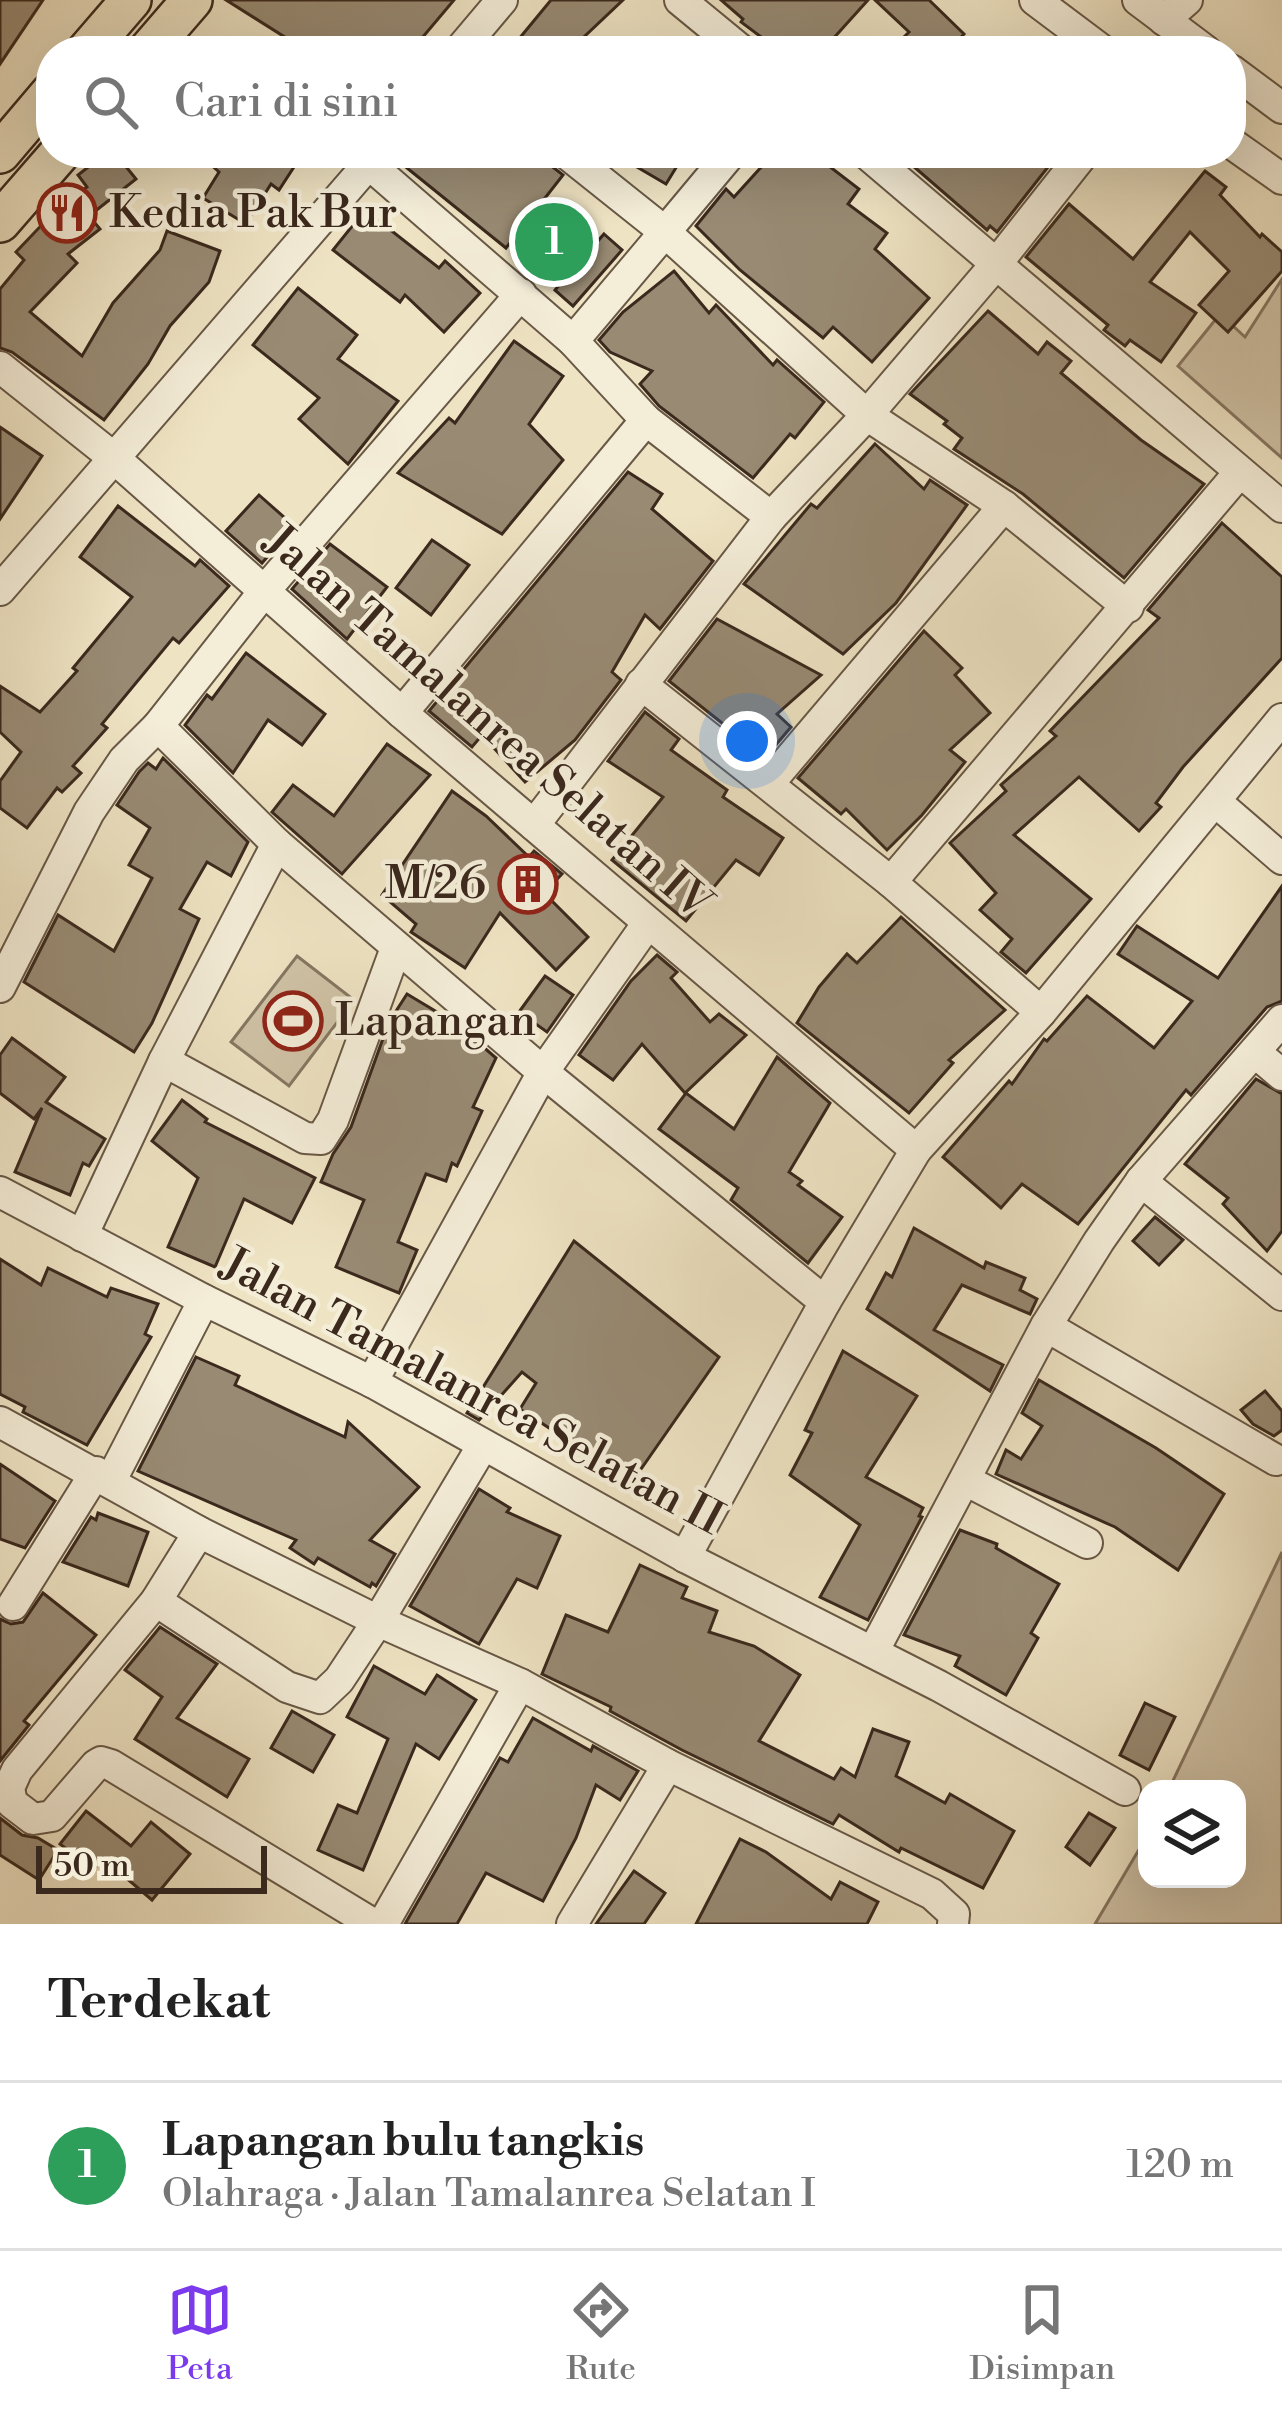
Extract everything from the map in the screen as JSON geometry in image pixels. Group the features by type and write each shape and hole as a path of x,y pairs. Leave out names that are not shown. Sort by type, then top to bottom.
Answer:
{"main road":[{"path":"100,36 131,0"},
{"path":"161,36 191,0"},
{"path":"0,152 36,110"},
{"path":"0,222 47,168"}],"street":[{"path":"472,36 502,0"},
{"path":"680,0 724,36"},
{"path":"1035,0 1083,36"},
{"path":"1138,0 1176,10 1195,36"},
{"path":"1246,81 1282,108"},
{"path":"1246,154 1282,179"},
{"path":"0,590 364,168"},
{"path":"384,168 573,341 646,420 771,517"},
{"path":"585,168 664,232 867,415 1004,506 1128,608"},
{"path":"573,341 718,168"},
{"path":"884,168 1282,508"},
{"path":"534,825 771,517 867,415 1072,168"},
{"path":"0,987 88,812 124,760 158,726 266,589 520,294"},
{"name":"Jalan Tamalanrea Selatan IV","path":"0,367 114,458 402,713 916,1150"},
{"path":"402,713 646,420"},
{"path":"891,882 1239,473"},
{"path":"769,783 1004,506"},
{"path":"641,684 891,882 1041,1012"},
{"path":"685,1556 825,1302 916,1150 1041,1012 1282,719"},
{"path":"158,726 277,844 396,948 825,1302"},
{"path":"1215,800 1282,859"},
{"path":"82,1236 164,1061 277,844"},
{"path":"372,1382 543,1072 649,923"},
{"path":"164,1061 305,1138 321,1139 333,1120 396,948"},
{"path":"873,1652 1046,1326 1141,1181 1282,1020"},
{"path":"1256,1053 1282,1075"},
{"path":"1141,1181 1282,1295"},
{"name":"Jalan Tamalanrea Selatan II","path":"0,1192 372,1382 685,1556 904,1668 1125,1790"},
{"path":"13,1605 104,1476 204,1300"},
{"path":"1046,1326 1276,1460"},
{"path":"0,1422 199,1532 378,1621 520,1684 668,1765 932,1894 954,1914 953,1924"},
{"path":"156,1601 287,1687 314,1698 329,1692 378,1621 483,1445"},
{"path":"967,1480 1087,1543"},
{"path":"199,1532 156,1601 17,1770 9,1788 12,1803 33,1819 52,1816 96,1765 111,1765 374,1924"},
{"path":"383,1924 520,1684"},
{"path":"581,1921 668,1765"}],"shaded area":[{"path":"1282,279 1282,458 1178,366 1220,314 1245,337"},
{"name":"Lapangan","path":"297,956 354,1000 289,1086 231,1042"},
{"path":"1282,1552 1282,1924 1095,1924 1138,1851 1138,1888 1246,1888 1246,1780 1173,1780"}],"building":[{"path":"0,0 43,0 0,64"},
{"path":"226,0 454,0 424,36 283,36"},
{"path":"551,0 623,0 585,36 521,36"},
{"path":"721,0 868,0 836,36 760,36"},
{"path":"875,0 929,0 964,34 905,36 909,32"},
{"path":"87,168 127,168 136,179 89,216 100,229 68,254 77,263 30,312 82,356 113,303 160,250 167,231 220,251 209,282 170,326 148,364 104,420 0,348 0,289 24,260 16,252 54,212 87,187 78,175"},
{"path":"215,168 293,168 279,190 271,184 246,224 203,198 219,172"},
{"path":"407,168 554,168 563,175 506,248"},
{"path":"639,168 676,168 666,184"},
{"path":"760,168 832,168 859,189 848,204 887,233 875,249 929,298 872,362 833,327 823,338 740,270 696,226 726,189 734,197"},
{"path":"915,168 1047,168 997,232 990,226 987,230"},
{"path":"1205,171 1226,187 1220,195 1260,237 1262,234 1282,252 1282,271 1228,332 1199,305 1229,271 1190,232 1150,282 1196,313 1161,362 1130,340 1125,346 1104,330 1108,325 1026,257 1069,204 1133,259"},
{"path":"365,210 439,268 445,261 480,293 444,332 405,295 400,302 333,250"},
{"path":"604,234 622,250 573,306 555,290"},
{"path":"674,271 709,313 716,305 773,365 777,360 824,402 753,478 659,406 640,384 652,371 610,352 599,340 623,312"},
{"path":"298,288 357,335 338,359 398,401 348,464 299,419 319,398 253,345"},
{"path":"988,311 1038,354 1047,342 1071,361 1061,373 1141,440 1204,484 1124,578 1023,494 954,449 962,438 910,394"},
{"path":"514,341 563,376 529,424 563,460 502,534 398,473 449,418 455,423"},
{"path":"0,427 42,456 0,519"},
{"path":"875,444 924,489 930,480 967,505 896,603 843,654 744,584 811,504 817,508"},
{"path":"628,472 662,494 652,509 713,561 660,629 645,615 612,672 621,680 575,740 525,782 482,735 472,747 429,711"},
{"path":"259,495 294,526 262,563 226,531"},
{"path":"118,506 195,566 200,560 229,586 179,643 173,638 73,766 81,773 62,792 57,788 27,828 0,808 0,781 21,752 0,732 0,686 40,712 132,597 80,557"},
{"path":"1222,523 1282,577 1282,658 1183,767 1156,803 1161,807 1139,831 1079,777 1014,835 1091,899 1026,973 1001,952 1012,939 980,910 996,893 950,843 1006,791 1001,785 1056,736 1050,731 1159,618 1148,610"},
{"path":"432,540 469,565 431,615 396,588"},
{"path":"330,544 387,587 347,639 292,589"},
{"path":"717,619 821,675 777,714 791,727 768,754 759,746 756,750 669,681"},
{"path":"924,631 962,668 955,675 990,713 950,750 965,762 887,850 846,809 841,814 798,778"},
{"path":"246,653 325,714 302,745 268,720 233,773 185,725 207,695 212,699"},
{"path":"645,712 679,739 671,750 727,790 723,797 783,838 759,875 736,860 686,921 612,860 663,797 608,761"},
{"path":"387,744 430,775 342,874 272,812 293,785 334,816"},
{"path":"163,758 248,842 231,876 207,862 180,909 199,919 134,1052 24,982 58,915 114,951 152,878 129,865 150,828 117,805 139,772 148,763 156,769"},
{"path":"452,791 529,857 534,851 562,874 544,893 588,937 556,970 500,913 465,968 411,932 416,924 382,895"},
{"path":"1282,886 1282,1001 1267,1007 1191,1095 1186,1090 1078,1224 1022,1184 1001,1208 943,1157 1087,996 1154,1048 1192,1001 1118,954 1137,926 1218,978"},
{"path":"901,917 1005,1010 949,1060 953,1063 909,1113 797,1023 847,954 857,963"},
{"path":"657,955 677,972 671,978 710,1022 719,1014 746,1035 685,1093 642,1044 613,1080 579,1055 631,981"},
{"path":"545,976 573,995 547,1032 519,1012"},
{"path":"407,994 447,1018 442,1026 480,1044 496,1058 473,1107 482,1111 457,1166 452,1163 446,1181 426,1174 398,1242 417,1250 399,1293 336,1267 364,1200 321,1182 351,1127 389,1022"},
{"path":"12,1038 65,1077 46,1102 105,1139 89,1166 83,1163 70,1195 15,1172 42,1108 34,1119 0,1093 0,1055"},
{"path":"777,1057 830,1103 789,1172 802,1181 798,1185 842,1217 808,1263 731,1200 738,1188 659,1129 686,1093 734,1129"},
{"path":"1256,1079 1282,1094 1282,1231 1267,1251 1223,1204 1228,1198 1185,1164"},
{"path":"182,1100 205,1122 315,1178 292,1223 244,1199 215,1267 168,1247 198,1178 152,1141"},
{"path":"1155,1217 1183,1240 1159,1265 1133,1241"},
{"path":"914,1228 984,1268 986,1262 1025,1278 1020,1290 1037,1299 1030,1314 962,1285 934,1330 1003,1365 990,1391 867,1309 886,1273 892,1277"},
{"path":"574,1241 719,1357 632,1482 520,1409 536,1383 522,1372 479,1420 467,1413"},
{"path":"0,1259 41,1285 48,1268 107,1297 111,1288 158,1304 145,1334 151,1337 87,1445 23,1412 25,1407 0,1394"},
{"path":"843,1351 917,1396 866,1477 923,1508 868,1620 820,1597 860,1525 790,1475 812,1433 805,1430"},
{"path":"196,1357 239,1376 235,1385 345,1437 348,1422 419,1487 370,1540 395,1554 376,1586 318,1558 314,1564 290,1548 296,1540 138,1471"},
{"path":"1039,1380 1224,1494 1178,1570 1115,1527 996,1474 1006,1450 1021,1459 1042,1426 1022,1413"},
{"path":"1265,1391 1282,1411 1282,1430 1274,1436 1241,1410"},
{"path":"0,1464 55,1501 25,1548 0,1539"},
{"path":"479,1489 510,1508 507,1512 560,1536 537,1588 517,1579 479,1644 410,1606"},
{"path":"98,1513 148,1532 128,1586 63,1562"},
{"path":"960,1530 997,1544 996,1548 1059,1584 1031,1633 1038,1638 1006,1695 955,1666 960,1656 904,1635"},
{"path":"640,1565 687,1587 682,1598 717,1611 709,1632 754,1646 800,1675 759,1741 834,1779 841,1768 855,1777 873,1729 909,1742 896,1776 945,1803 950,1794 1014,1831 983,1888 901,1848 899,1852 839,1815 833,1824 542,1674 566,1615 608,1632"},
{"path":"43,1593 96,1635 24,1721 29,1725 0,1761 0,1619 23,1622"},
{"path":"160,1627 217,1664 177,1718 249,1759 227,1797 135,1739 162,1697 125,1670"},
{"path":"374,1666 425,1694 437,1675 476,1700 439,1759 416,1744 363,1870 318,1850 338,1805 357,1813 388,1739 347,1717"},
{"path":"1145,1703 1175,1717 1149,1770 1120,1755"},
{"path":"292,1711 334,1735 313,1772 271,1748"},
{"path":"533,1718 638,1771 620,1800 596,1785 576,1838 543,1901 486,1873 457,1924 405,1924 500,1758 508,1762"},
{"path":"86,1811 131,1846 151,1822 190,1854 152,1900 103,1858 93,1870 60,1844"},
{"path":"1089,1813 1115,1828 1090,1865 1066,1847"},
{"path":"0,1818 22,1835 58,1850 39,1880 0,1855"},
{"path":"740,1839 831,1899 840,1882 878,1902 867,1924 696,1924"},
{"path":"634,1871 665,1893 644,1924 596,1924"}],"place":[{"name":"Kedia Pak Bur","path":"67,213"},
{"name":"Lapangan bulu tangkis","path":"554,242"},
{"name":"M/26","path":"528,884"},
{"name":"Lapangan","path":"293,1021"}]}
